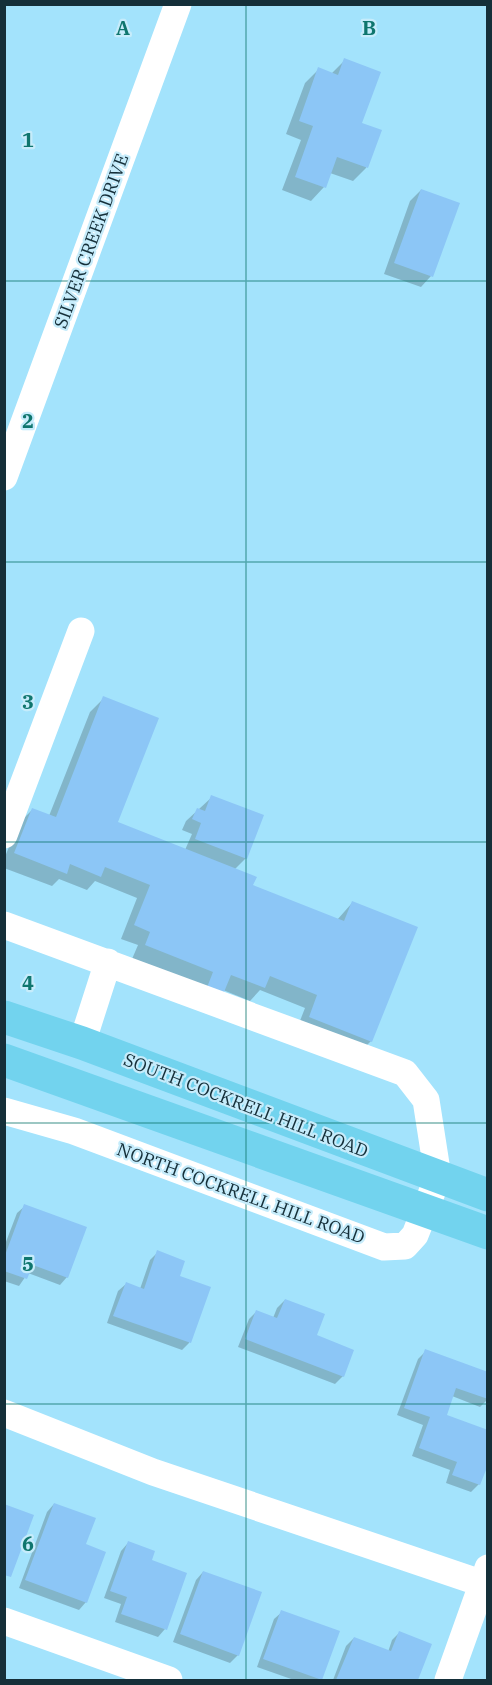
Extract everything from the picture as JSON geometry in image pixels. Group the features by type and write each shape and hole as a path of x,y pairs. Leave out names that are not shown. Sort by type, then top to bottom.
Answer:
{"main road":[{"name":"SOUTH COCKRELL HILL ROAD","path":"4,1017 82,1043 488,1195"},
{"name":"SOUTH COCKRELL HILL ROAD","path":"4,1060 488,1233"}],"street":[{"name":"SILVER CREEK DRIVE","path":"4,477 178,4"},
{"path":"4,835 81,632"},
{"path":"4,926 108,962 405,1073 426,1100 438,1178"},
{"path":"82,1043 108,962"},
{"name":"NORTH COCKRELL HILL ROAD","path":"4,1111 74,1131 384,1247 405,1246 415,1235 438,1178"},
{"path":"4,1413 153,1472 484,1576 448,1680"},
{"path":"4,1621 169,1680"}],"building":[{"path":"344,58 381,72 362,123 382,130 368,168 337,157 326,188 295,177 313,126 299,121 318,67 338,75"},
{"path":"421,189 460,203 433,277 394,263"},
{"path":"103,696 159,718 118,822 257,877 253,885 344,921 352,901 418,927 372,1042 309,1017 317,995 270,976 265,988 231,975 222,997 206,990 213,972 145,945 150,932 134,925 150,885 105,867 101,877 70,864 67,874 14,853 32,808 56,817"},
{"path":"211,795 264,815 247,859 195,839 201,823 192,819 197,808 205,811"},
{"path":"24,1204 87,1227 68,1278 33,1265 27,1279 4,1271 4,1258"},
{"path":"157,1250 185,1261 180,1276 211,1287 191,1343 113,1316 126,1282 144,1289"},
{"path":"285,1299 325,1314 317,1335 354,1350 344,1377 245,1339 256,1310 277,1318"},
{"path":"425,1349 488,1372 488,1399 456,1388 447,1415 488,1430 488,1465 480,1485 452,1475 457,1462 419,1448 430,1417 404,1408"},
{"path":"54,1503 96,1518 86,1544 106,1552 87,1603 25,1580"},
{"path":"4,1504 34,1515 11,1577 4,1575"},
{"path":"128,1541 155,1551 152,1560 187,1573 167,1630 121,1614 127,1597 110,1591"},
{"path":"203,1571 262,1592 239,1656 180,1634"},
{"path":"281,1610 340,1631 322,1680 263,1659"},
{"path":"399,1631 432,1644 418,1680 336,1680 354,1637 391,1651"}]}
